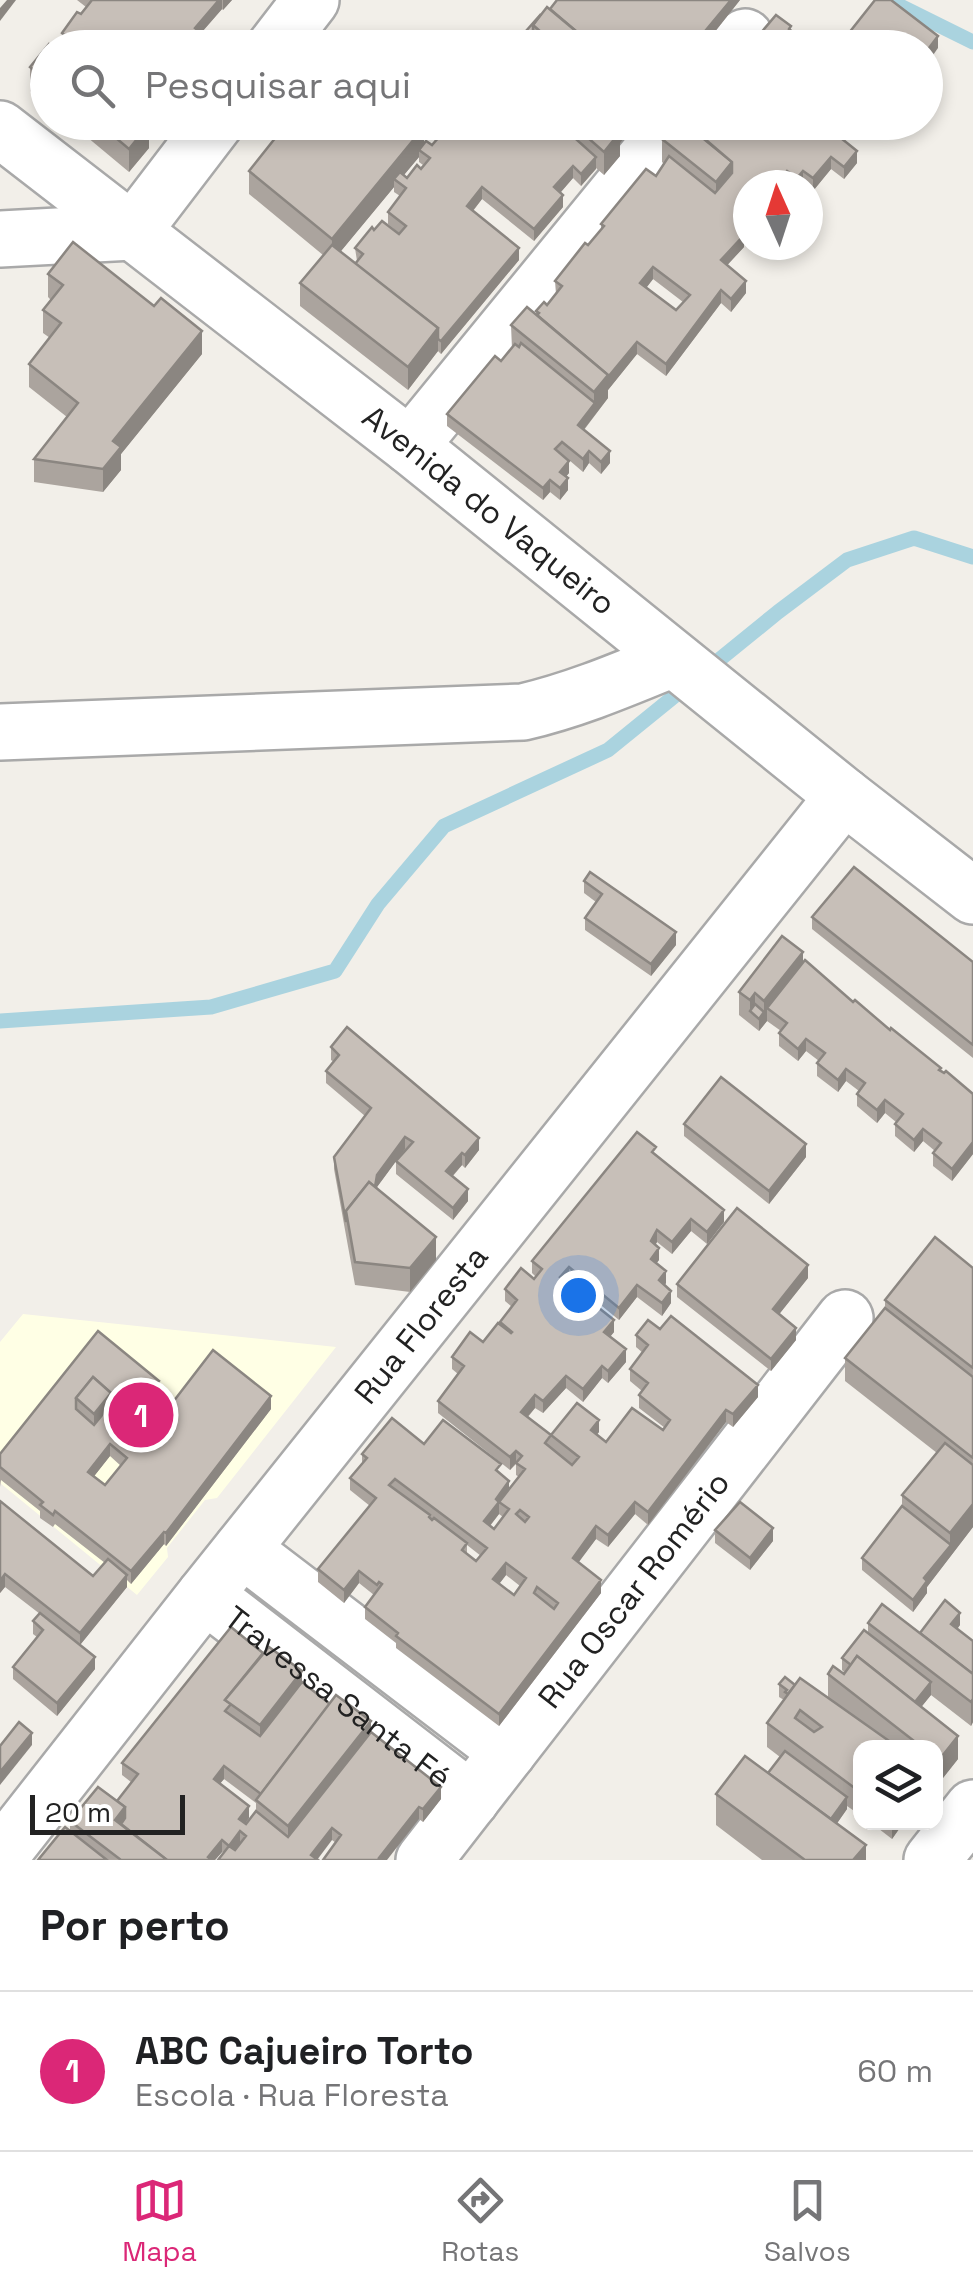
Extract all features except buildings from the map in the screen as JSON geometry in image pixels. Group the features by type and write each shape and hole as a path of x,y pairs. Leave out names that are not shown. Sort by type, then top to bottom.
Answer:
{"street":[{"path":"288,30 311,0"},
{"name":"Avenida do Vaqueiro","path":"0,129 410,446 973,896"},
{"path":"0,239 132,232 202,140"},
{"path":"410,446 660,140"},
{"path":"0,732 523,712 553,705 675,660"},
{"name":"Rua Floresta","path":"0,1856 844,796"},
{"name":"Rua Oscar Romério","path":"424,1860 845,1318"},
{"name":"Travessa Santa Fé","path":"242,1549 508,1752"},
{"name":"Travessa Santa Fé","path":"205,1594 471,1800"},
{"path":"932,1860 973,1808"}],"shaded area":[{"path":"23,1314 336,1347 217,1498 205,1500 167,1548 168,1557 137,1595 0,1483 0,1342"}],"waterway":[{"path":"888,0 973,42"},
{"path":"0,1021 211,1007 335,971 378,904 444,826 608,750 847,560 914,538 973,557"}],"place":[{"name":"ABC Cajueiro Torto","path":"141,1415"}]}
